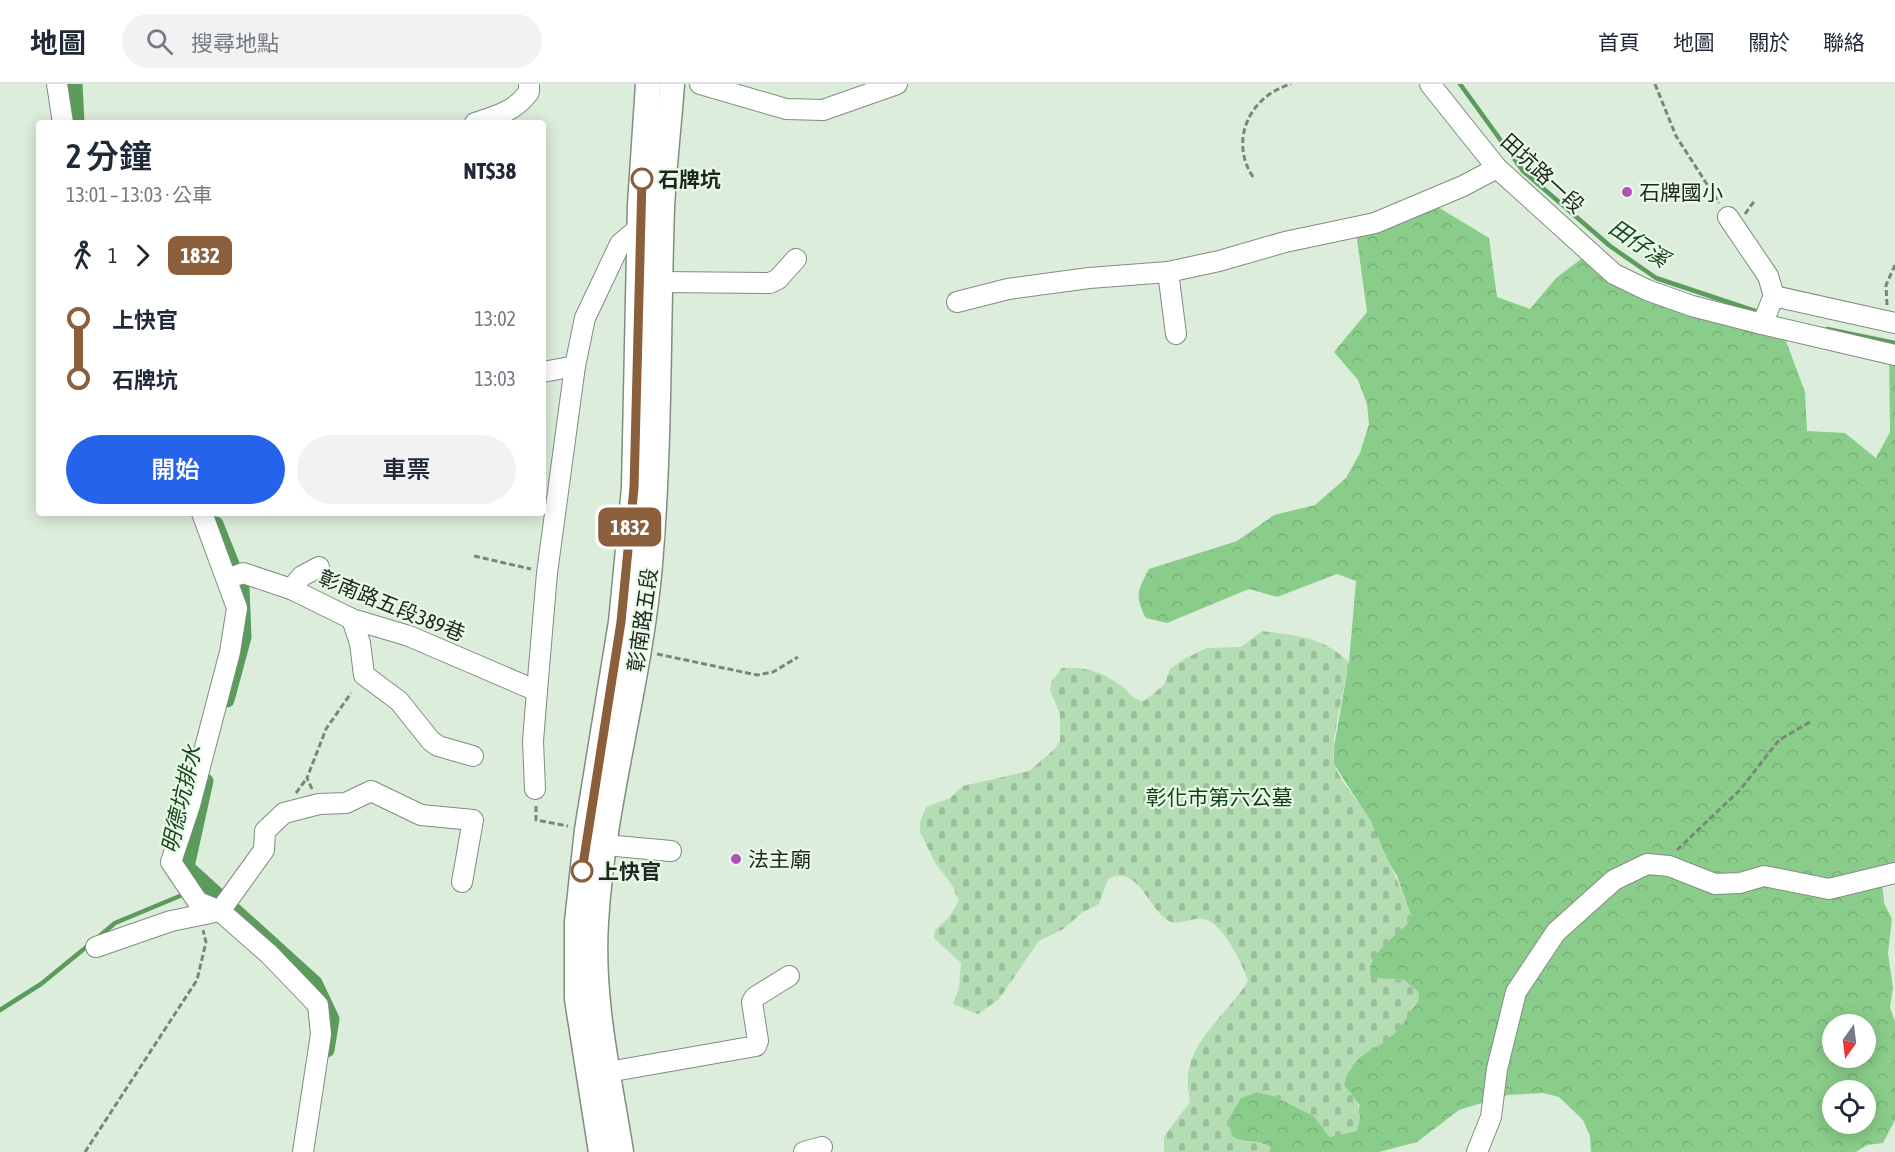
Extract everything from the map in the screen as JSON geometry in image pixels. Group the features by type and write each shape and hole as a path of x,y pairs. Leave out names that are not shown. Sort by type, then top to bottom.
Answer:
{"main road":[{"name":"彰南路五段","path":"621,1152 596,997 596,838 634,488 639,228 648,84"},
{"name":"彰南路五段","path":"601,1152 577,999 577,922 640,650 656,492 662,206 672,84"}],"street":[{"path":"57,84 63,120"},
{"path":"484,120 506,113 520,104 529,92 529,84"},
{"path":"700,84 786,109 823,110 897,84"},
{"name":"田坑路一段","path":"1430,84 1497,168 1614,273 1647,290 1692,306 1895,355"},
{"path":"957,302 1008,289 1089,278 1168,272 1219,261 1285,242 1375,223 1463,186 1497,168"},
{"path":"1728,217 1768,276 1774,296 1762,324"},
{"path":"535,789 533,741 547,573 574,366 585,318 620,244 639,228"},
{"path":"661,282 770,283 778,279 796,259"},
{"path":"1168,272 1176,334"},
{"path":"1774,296 1895,323"},
{"path":"546,371 574,366"},
{"path":"204,516 234,577 237,608 230,652 190,805 171,862 198,902 225,903 269,954 318,1005 321,1034 303,1152"},
{"path":"291,589 302,576 319,567"},
{"name":"彰南路五段389巷","path":"234,577 291,589 352,619 409,636 537,692"},
{"path":"352,619 360,643 364,675 399,701 431,741 438,746 473,756"},
{"path":"96,947 171,921 201,915 225,903 264,850 264,831 284,813 319,804 345,803 371,791 421,815 473,820 462,882"},
{"path":"596,838 671,851"},
{"path":"1477,1152 1491,1117 1497,1069 1516,992 1550,942 1587,902 1614,880 1647,864 1669,866 1715,884 1740,883 1764,876 1829,889 1895,873"},
{"path":"608,1072 756,1046 758,1041 752,1002 755,997 789,976"}],"path":[{"path":"1253,177 1243,162 1242,139 1249,113 1279,87 1291,84"},
{"path":"1655,84 1676,136 1728,217"},
{"path":"1895,266 1890,273 1886,300 1895,323"},
{"path":"474,556 547,573"},
{"path":"640,650 756,675 773,672 798,657"},
{"path":"319,804 307,778 326,729 351,693"},
{"path":"1669,866 1679,847 1740,790 1779,740 1810,722"},
{"path":"535,789 536,820 596,838"},
{"path":"85,1152 197,980 206,942 201,915"}],"green space":[{"path":"1438,207 1489,238 1497,297 1530,309 1556,278 1581,259 1668,300 1780,325 1805,392 1807,431 1845,433 1876,458 1890,432 1889,353 1895,354 1895,868 1881,870 1884,903 1892,919 1888,953 1893,988 1890,1007 1895,1022 1895,1120 1883,1143 1867,1145 1856,1152 1591,1152 1590,1136 1583,1120 1559,1097 1543,1093 1508,1095 1459,1110 1417,1142 1379,1152 1269,1152 1270,1147 1231,1136 1228,1120 1240,1098 1257,1092 1274,1096 1314,1116 1330,1137 1360,1106 1344,1085 1347,1075 1362,1055 1393,1035 1405,980 1371,978 1371,963 1381,948 1407,924 1411,916 1397,876 1380,847 1371,822 1334,764 1334,747 1349,662 1356,581 1337,574 1277,597 1249,589 1167,623 1146,618 1140,604 1139,593 1149,569 1237,541 1274,515 1315,505 1346,478 1360,453 1369,424 1367,404 1358,380 1334,352 1367,312 1356,232"},
{"name":"彰化市第六公墓","path":"1262,631 1298,636 1319,642 1339,653 1349,662 1336,725 1334,761 1340,776 1372,824 1411,916 1407,924 1375,956 1371,963 1371,978 1404,980 1418,991 1419,1000 1397,1031 1358,1060 1348,1074 1344,1085 1360,1111 1357,1131 1330,1137 1314,1116 1274,1096 1257,1092 1241,1098 1228,1120 1232,1136 1261,1143 1270,1147 1269,1152 1164,1152 1164,1136 1190,1102 1188,1074 1197,1048 1248,981 1237,955 1224,935 1217,927 1203,919 1171,922 1160,914 1141,889 1127,877 1118,876 1108,879 1099,904 1083,912 1063,929 1039,941 999,999 978,1014 953,1004 959,988 961,963 934,938 935,930 949,917 959,901 952,885 936,864 920,832 920,823 926,807 950,798 963,786 1029,771 1055,749 1060,741 1060,714 1050,690 1052,681 1062,668 1079,668 1103,675 1118,683 1135,698 1144,701 1164,685 1170,669 1184,659 1207,648 1241,647"}],"waterway":[{"name":"明德坑排水","path":"75,84 77,120"},
{"name":"田仔溪","path":"1460,84 1523,171 1610,246 1656,278 1761,313"},
{"name":"田仔溪","path":"1827,329 1895,343"},
{"name":"明德坑排水","path":"216,524 242,589 244,637 227,700"},
{"name":"明德坑排水","path":"206,781 187,867 315,983 332,1019 327,1050"},
{"path":"195,889 206,885"},
{"path":"96,939 115,923 187,893"},
{"path":"0,1010 41,984 90,944"}],"bus line":[{"name":"1832","path":"582,871 621,622 634,488 642,179"}],"place":[{"name":"石牌坑","path":"642,179"},
{"name":"石牌國小","path":"1627,192"},
{"name":"法主廟","path":"736,859"},
{"name":"上快官","path":"582,871"}]}
